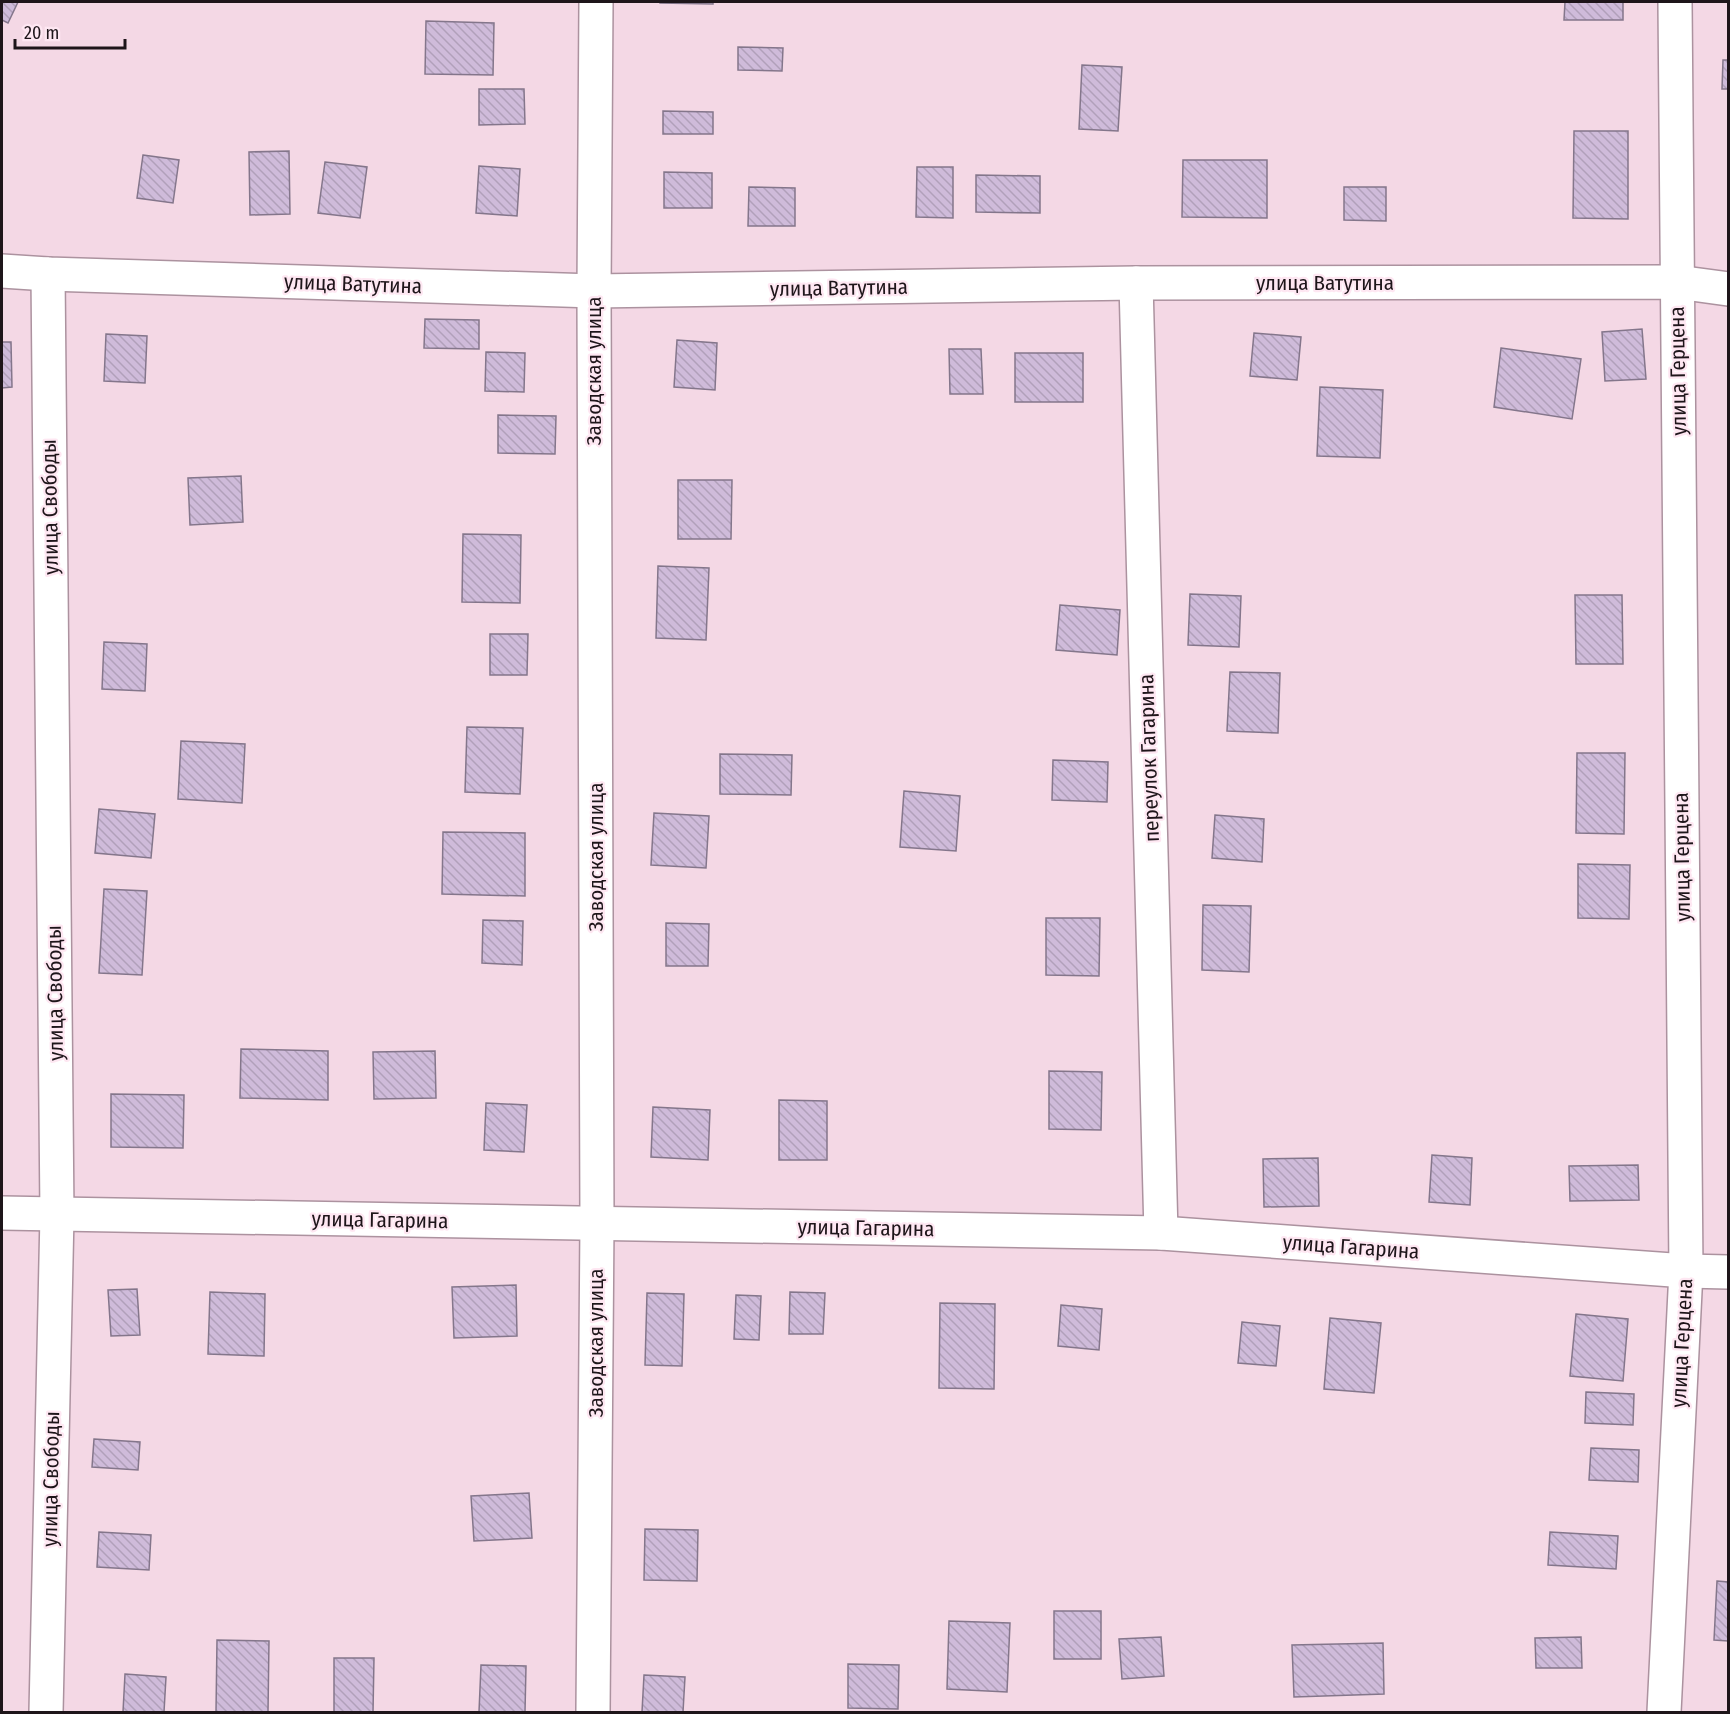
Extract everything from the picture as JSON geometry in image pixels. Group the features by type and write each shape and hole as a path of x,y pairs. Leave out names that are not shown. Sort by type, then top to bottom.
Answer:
{"street":[{"name":"Заводская улица","path":"593,1713 597,1223 594,291 596,2"},
{"name":"улица Герцена","path":"1664,1713 1686,1271 1675,2"},
{"name":"улица Ватутина","path":"2,271 594,291 1136,283 1677,282 1728,289"},
{"name":"улица Свободы","path":"46,1713 57,1215 48,274"},
{"name":"переулок Гагарина","path":"1136,283 1161,1233"},
{"name":"улица Гагарина","path":"2,1213 1161,1233 1686,1271 1728,1272"}],"building":[{"path":"2,2 18,2 8,23 2,20"},
{"path":"713,2 713,4 660,3"},
{"path":"1565,2 1623,2 1623,20 1564,20"},
{"path":"426,21 494,23 493,75 425,74"},
{"path":"738,47 783,48 782,71 738,70"},
{"path":"1723,60 1728,60 1728,89 1722,89"},
{"path":"1082,65 1122,67 1118,131 1079,129"},
{"path":"479,89 524,89 525,124 479,125"},
{"path":"663,111 713,112 713,134 663,134"},
{"path":"1574,131 1628,131 1628,219 1573,218"},
{"path":"289,151 290,214 250,215 249,152"},
{"path":"143,155 179,160 173,203 137,198"},
{"path":"1183,160 1267,160 1267,218 1182,217"},
{"path":"325,162 367,167 360,218 318,213"},
{"path":"479,166 520,169 517,216 476,213"},
{"path":"917,167 953,167 953,218 916,217"},
{"path":"664,172 712,173 712,208 664,208"},
{"path":"976,175 1040,176 1040,213 976,212"},
{"path":"749,187 795,188 795,226 748,226"},
{"path":"1344,187 1386,187 1386,221 1344,220"},
{"path":"425,319 479,320 479,349 424,348"},
{"path":"1642,329 1646,379 1605,381 1602,332"},
{"path":"1254,333 1301,337 1297,380 1250,376"},
{"path":"106,334 147,336 145,383 104,381"},
{"path":"677,340 717,343 715,390 674,387"},
{"path":"2,342 11,342 12,387 2,388"},
{"path":"1501,348 1581,359 1572,419 1494,407"},
{"path":"949,349 981,349 983,394 950,394"},
{"path":"486,352 525,353 524,392 485,391"},
{"path":"1015,353 1083,353 1083,402 1015,402"},
{"path":"1320,387 1383,390 1380,458 1317,456"},
{"path":"498,415 556,416 555,454 498,453"},
{"path":"241,476 243,522 190,525 188,478"},
{"path":"678,480 732,480 731,539 678,539"},
{"path":"463,534 521,535 520,603 462,602"},
{"path":"658,566 709,568 706,640 656,638"},
{"path":"1190,594 1241,596 1239,647 1188,645"},
{"path":"1575,595 1622,595 1623,664 1576,664"},
{"path":"1060,605 1120,610 1117,655 1056,650"},
{"path":"490,634 528,634 527,675 490,675"},
{"path":"104,642 147,644 145,691 102,689"},
{"path":"1230,672 1280,673 1278,733 1227,731"},
{"path":"467,727 523,728 520,794 465,792"},
{"path":"181,741 245,744 242,803 178,799"},
{"path":"1577,753 1625,753 1624,834 1576,833"},
{"path":"720,754 792,755 791,795 720,794"},
{"path":"1053,760 1108,762 1107,802 1052,800"},
{"path":"904,791 960,796 956,851 900,847"},
{"path":"99,809 155,814 151,858 95,853"},
{"path":"654,813 709,816 706,868 651,865"},
{"path":"1215,815 1264,819 1262,862 1212,858"},
{"path":"443,832 525,833 525,896 442,894"},
{"path":"1578,864 1630,865 1629,919 1578,918"},
{"path":"104,889 147,891 142,975 99,973"},
{"path":"1203,905 1251,906 1249,972 1202,970"},
{"path":"1046,918 1100,918 1099,976 1046,975"},
{"path":"483,920 523,921 522,965 482,963"},
{"path":"666,923 709,924 708,966 666,966"},
{"path":"241,1049 328,1051 328,1100 240,1098"},
{"path":"435,1051 436,1098 374,1099 373,1052"},
{"path":"1049,1071 1102,1072 1101,1130 1049,1129"},
{"path":"111,1094 184,1095 183,1148 111,1147"},
{"path":"779,1100 827,1101 827,1160 779,1160"},
{"path":"486,1103 527,1105 524,1152 484,1150"},
{"path":"653,1107 710,1110 708,1160 651,1157"},
{"path":"1432,1155 1472,1158 1470,1205 1429,1202"},
{"path":"1318,1158 1319,1206 1264,1207 1263,1159"},
{"path":"1638,1165 1639,1200 1570,1201 1569,1166"},
{"path":"516,1285 517,1336 454,1338 452,1287"},
{"path":"137,1289 140,1335 111,1336 108,1290"},
{"path":"210,1292 265,1294 264,1356 208,1354"},
{"path":"790,1292 825,1293 823,1334 789,1334"},
{"path":"647,1293 684,1294 682,1366 645,1365"},
{"path":"736,1295 761,1296 759,1340 734,1339"},
{"path":"940,1303 995,1304 994,1389 939,1388"},
{"path":"1061,1305 1102,1309 1099,1350 1058,1346"},
{"path":"1576,1314 1628,1319 1623,1381 1570,1376"},
{"path":"1330,1318 1381,1323 1374,1393 1324,1389"},
{"path":"1242,1322 1280,1326 1276,1366 1238,1363"},
{"path":"1586,1392 1634,1394 1633,1425 1585,1423"},
{"path":"94,1439 140,1442 138,1470 92,1467"},
{"path":"1591,1448 1639,1450 1638,1482 1589,1480"},
{"path":"529,1493 532,1538 474,1541 471,1496"},
{"path":"645,1529 698,1530 697,1581 644,1580"},
{"path":"99,1532 151,1535 149,1570 97,1567"},
{"path":"1550,1532 1618,1536 1616,1569 1548,1565"},
{"path":"1717,1581 1728,1582 1728,1641 1714,1640"},
{"path":"1054,1611 1101,1611 1101,1659 1054,1659"},
{"path":"949,1621 1010,1623 1007,1692 947,1689"},
{"path":"1161,1637 1164,1676 1122,1679 1119,1639"},
{"path":"1581,1637 1582,1668 1536,1668 1535,1638"},
{"path":"217,1640 269,1641 268,1712 216,1712"},
{"path":"1383,1643 1384,1694 1294,1697 1292,1645"},
{"path":"334,1658 374,1658 373,1712 334,1712"},
{"path":"848,1664 899,1665 898,1709 848,1708"},
{"path":"481,1665 526,1666 525,1712 479,1712"},
{"path":"125,1674 166,1677 164,1712 123,1712"},
{"path":"644,1675 685,1677 683,1712 642,1712"}]}
